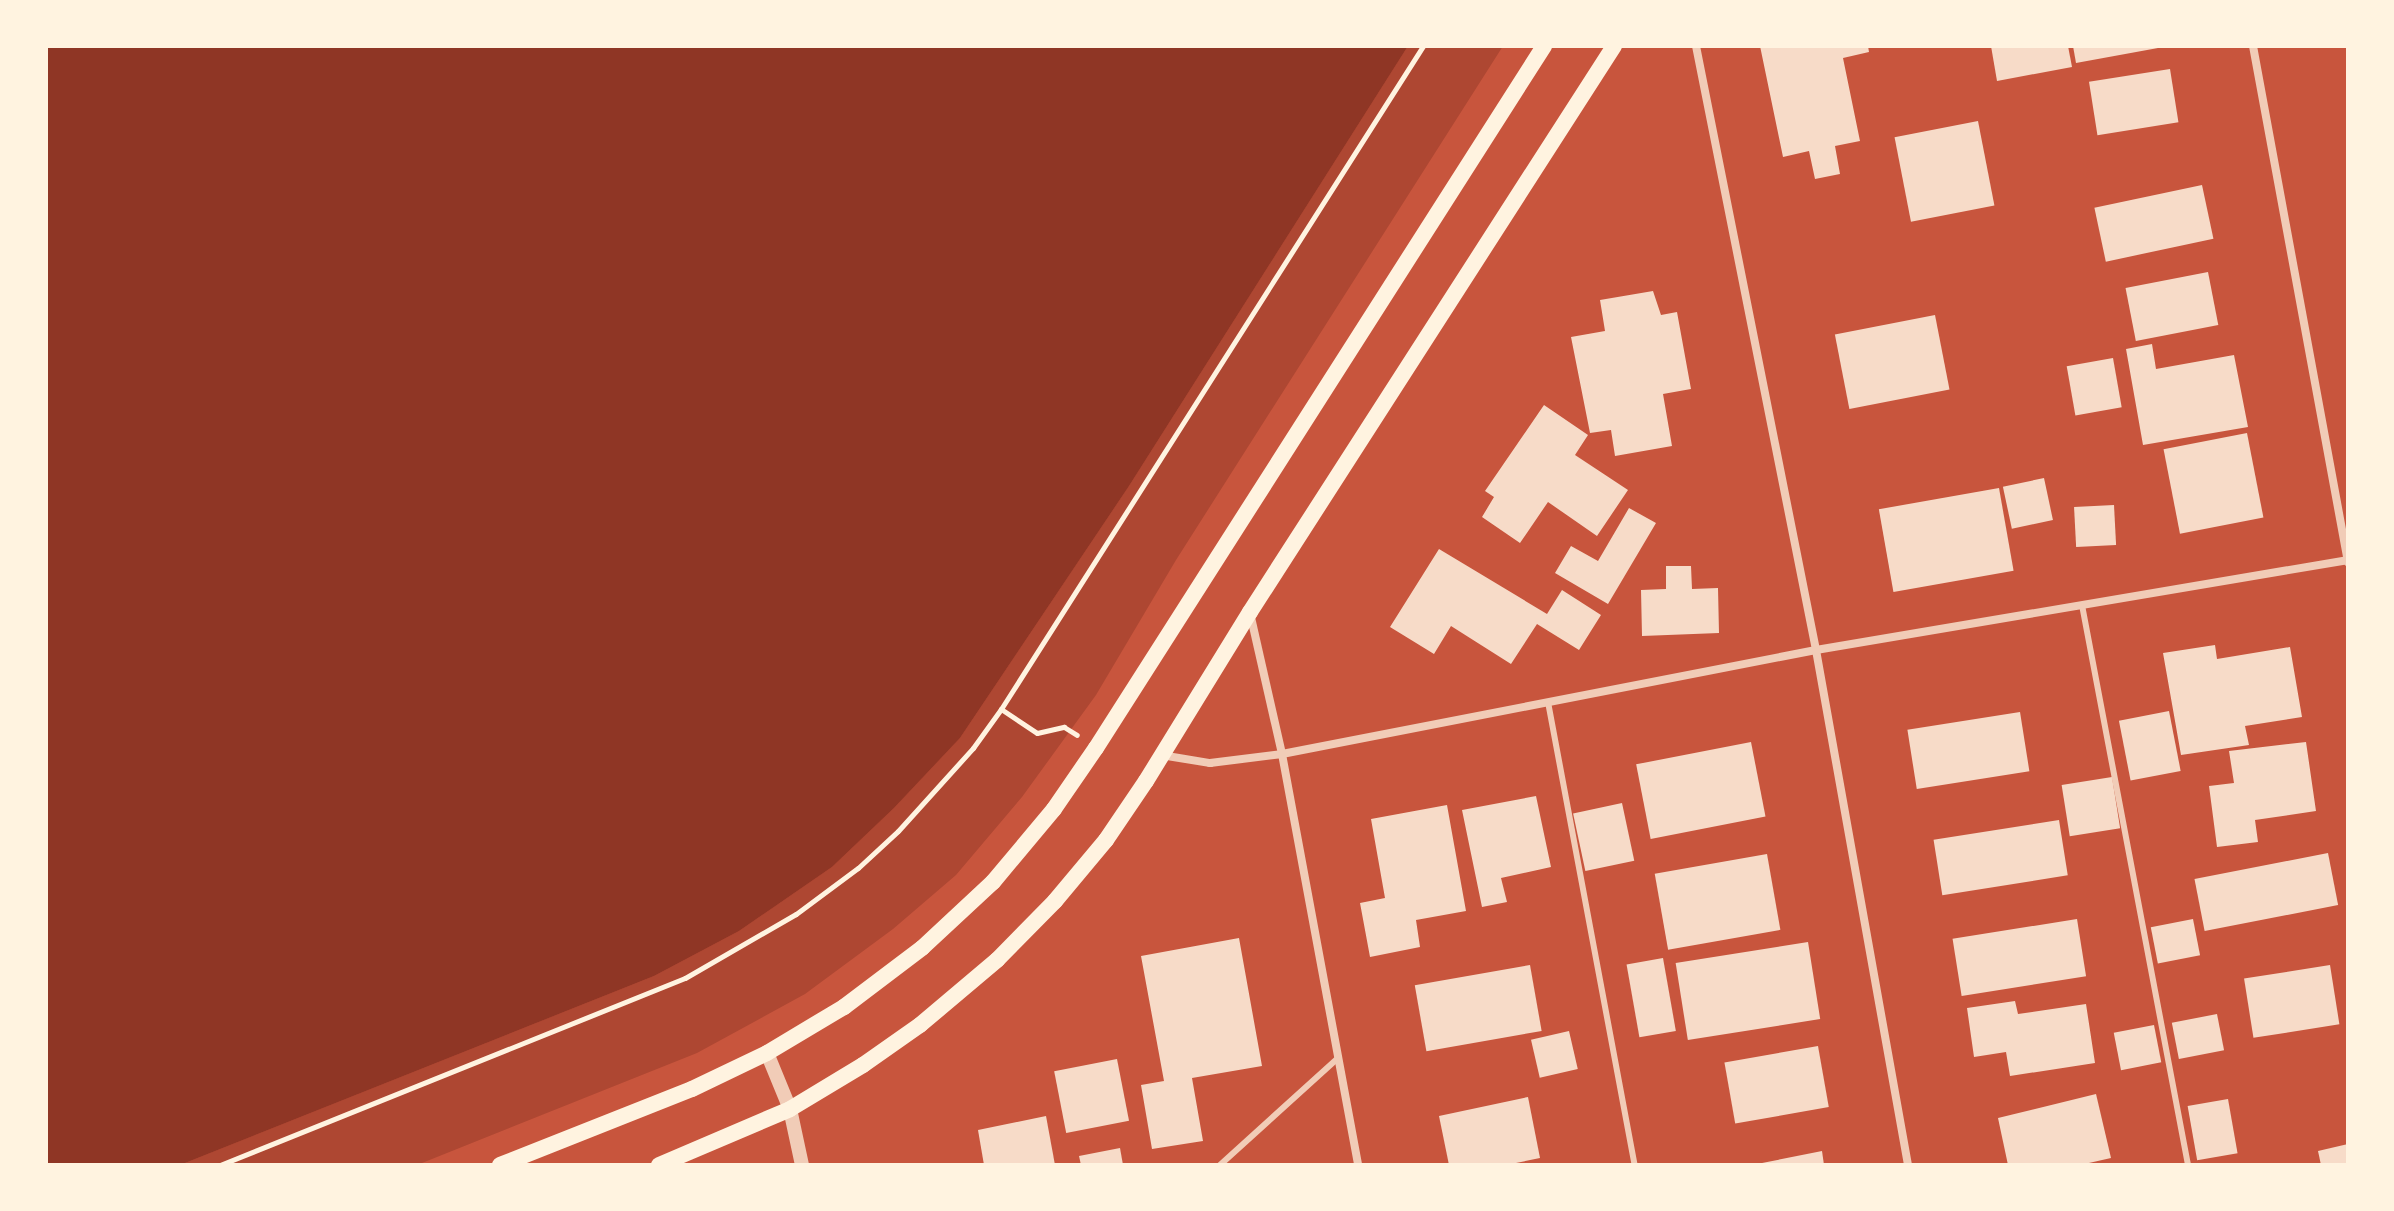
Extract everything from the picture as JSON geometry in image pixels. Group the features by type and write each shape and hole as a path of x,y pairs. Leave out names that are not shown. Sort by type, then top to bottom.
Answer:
{"main road":[{"path":"500,1165 692,1089 767,1053 844,1007 922,948 993,882 1054,809 1544,46"},
{"path":"659,1165 790,1109 920,1025 997,960 1055,901 1106,840 1614,46"}],"street":[{"path":"1696,46 1816,650 1908,1165"},
{"path":"1161,755 1210,763 1282,754 1816,650 2348,561 2253,46"},
{"path":"1250,612 1282,754 1358,1165"},
{"path":"767,1053 790,1109 802,1165"}],"lane":[{"path":"2082,605 2188,1165"},
{"path":"1548,702 1635,1165"},
{"path":"1220,1165 1338,1058"}],"path":[{"path":"220,1165 685,978 796,914 858,868 943,782 1001,709 1423,46"},
{"path":"1001,709 1037,733 1064,727 1074,733"}],"shaded area":[{"path":"46,46 1408,46 1129,486 960,738 894,808 832,867 739,931 654,976 180,1165 46,1165"},
{"path":"1408,46 1503,46 1176,560 1096,695 1022,797 956,875 893,929 805,994 697,1053 417,1165 180,1165 654,976 739,931 832,867 894,808 960,738 1129,486"}],"building":[{"path":"1760,46 1868,46 1869,52 1843,58 1860,141 1835,146 1840,174 1815,179 1809,151 1783,157"},
{"path":"1991,46 2068,46 2072,67 1997,81"},
{"path":"2073,46 2158,46 2158,48 2076,63"},
{"path":"2170,69 2178,122 2097,135 2089,82"},
{"path":"1978,121 1994,205 1911,222 1895,137"},
{"path":"2202,185 2213,239 2106,262 2094,208"},
{"path":"2208,272 2218,325 2136,341 2126,288"},
{"path":"1653,291 1661,315 1677,312 1691,389 1663,394 1672,446 1615,456 1611,430 1590,433 1571,337 1605,331 1600,300"},
{"path":"1935,315 1950,390 1849,409 1835,334"},
{"path":"2152,344 2156,369 2234,355 2248,427 2143,445 2126,349"},
{"path":"2113,358 2122,407 2075,415 2067,366"},
{"path":"1544,405 1588,435 1575,455 1628,490 1597,536 1548,502 1520,543 1482,517 1494,497 1485,491"},
{"path":"2247,433 2263,517 2180,534 2164,449"},
{"path":"2044,478 2053,520 2012,529 2003,487"},
{"path":"1999,488 2014,571 1893,592 1879,509"},
{"path":"2114,505 2116,545 2076,547 2074,507"},
{"path":"1629,508 1656,523 1608,604 1555,573 1571,546 1598,561"},
{"path":"1439,549 1547,614 1562,590 1601,615 1579,650 1537,624 1511,664 1451,626 1434,654 1390,627"},
{"path":"1666,566 1691,566 1692,589 1718,588 1719,633 1642,636 1641,590 1666,589"},
{"path":"2215,645 2217,659 2290,647 2302,717 2245,726 2249,745 2181,755 2163,653"},
{"path":"2169,711 2181,771 2131,781 2119,721"},
{"path":"2020,712 2029,771 1917,789 1907,730"},
{"path":"1751,742 1766,817 1651,839 1636,764"},
{"path":"2306,742 2316,811 2255,820 2258,842 2217,847 2209,786 2234,783 2229,751"},
{"path":"2112,777 2120,828 2070,836 2062,785"},
{"path":"1536,796 1551,867 1501,878 1507,902 1482,907 1462,810"},
{"path":"1622,803 1634,861 1585,871 1573,813"},
{"path":"1447,805 1466,911 1416,920 1420,947 1370,957 1360,903 1385,898 1371,819"},
{"path":"2059,820 2068,875 1942,895 1934,840"},
{"path":"2328,853 2338,905 2205,931 2194,879"},
{"path":"1767,854 1780,930 1668,950 1655,874"},
{"path":"2077,919 2086,976 1962,996 1953,939"},
{"path":"2193,919 2200,955 2158,964 2151,927"},
{"path":"1239,938 1262,1066 1192,1078 1203,1141 1152,1149 1141,1085 1164,1081 1141,956"},
{"path":"1808,942 1820,1019 1688,1040 1676,963"},
{"path":"1663,958 1676,1031 1639,1037 1627,964"},
{"path":"1530,965 1542,1031 1426,1051 1415,985"},
{"path":"2330,965 2339,1024 2253,1038 2244,979"},
{"path":"2015,1001 2018,1014 2086,1004 2095,1063 2010,1076 2006,1052 1974,1057 1967,1008"},
{"path":"2217,1014 2224,1050 2179,1059 2172,1023"},
{"path":"2154,1025 2161,1062 2121,1070 2114,1033"},
{"path":"1569,1031 1578,1069 1540,1078 1531,1040"},
{"path":"1818,1046 1829,1107 1735,1124 1724,1062"},
{"path":"1117,1059 1129,1121 1066,1133 1054,1071"},
{"path":"2096,1094 2111,1158 2080,1165 2008,1165 1998,1118"},
{"path":"1528,1097 1540,1158 1506,1165 1449,1165 1439,1116"},
{"path":"2228,1099 2238,1153 2197,1160 2188,1106"},
{"path":"1046,1116 1055,1165 984,1165 978,1130"},
{"path":"2348,1144 2348,1165 2321,1165 2318,1151"},
{"path":"1120,1148 1123,1165 1081,1165 1079,1156"},
{"path":"1822,1151 1824,1165 1757,1165 1757,1164"}]}
